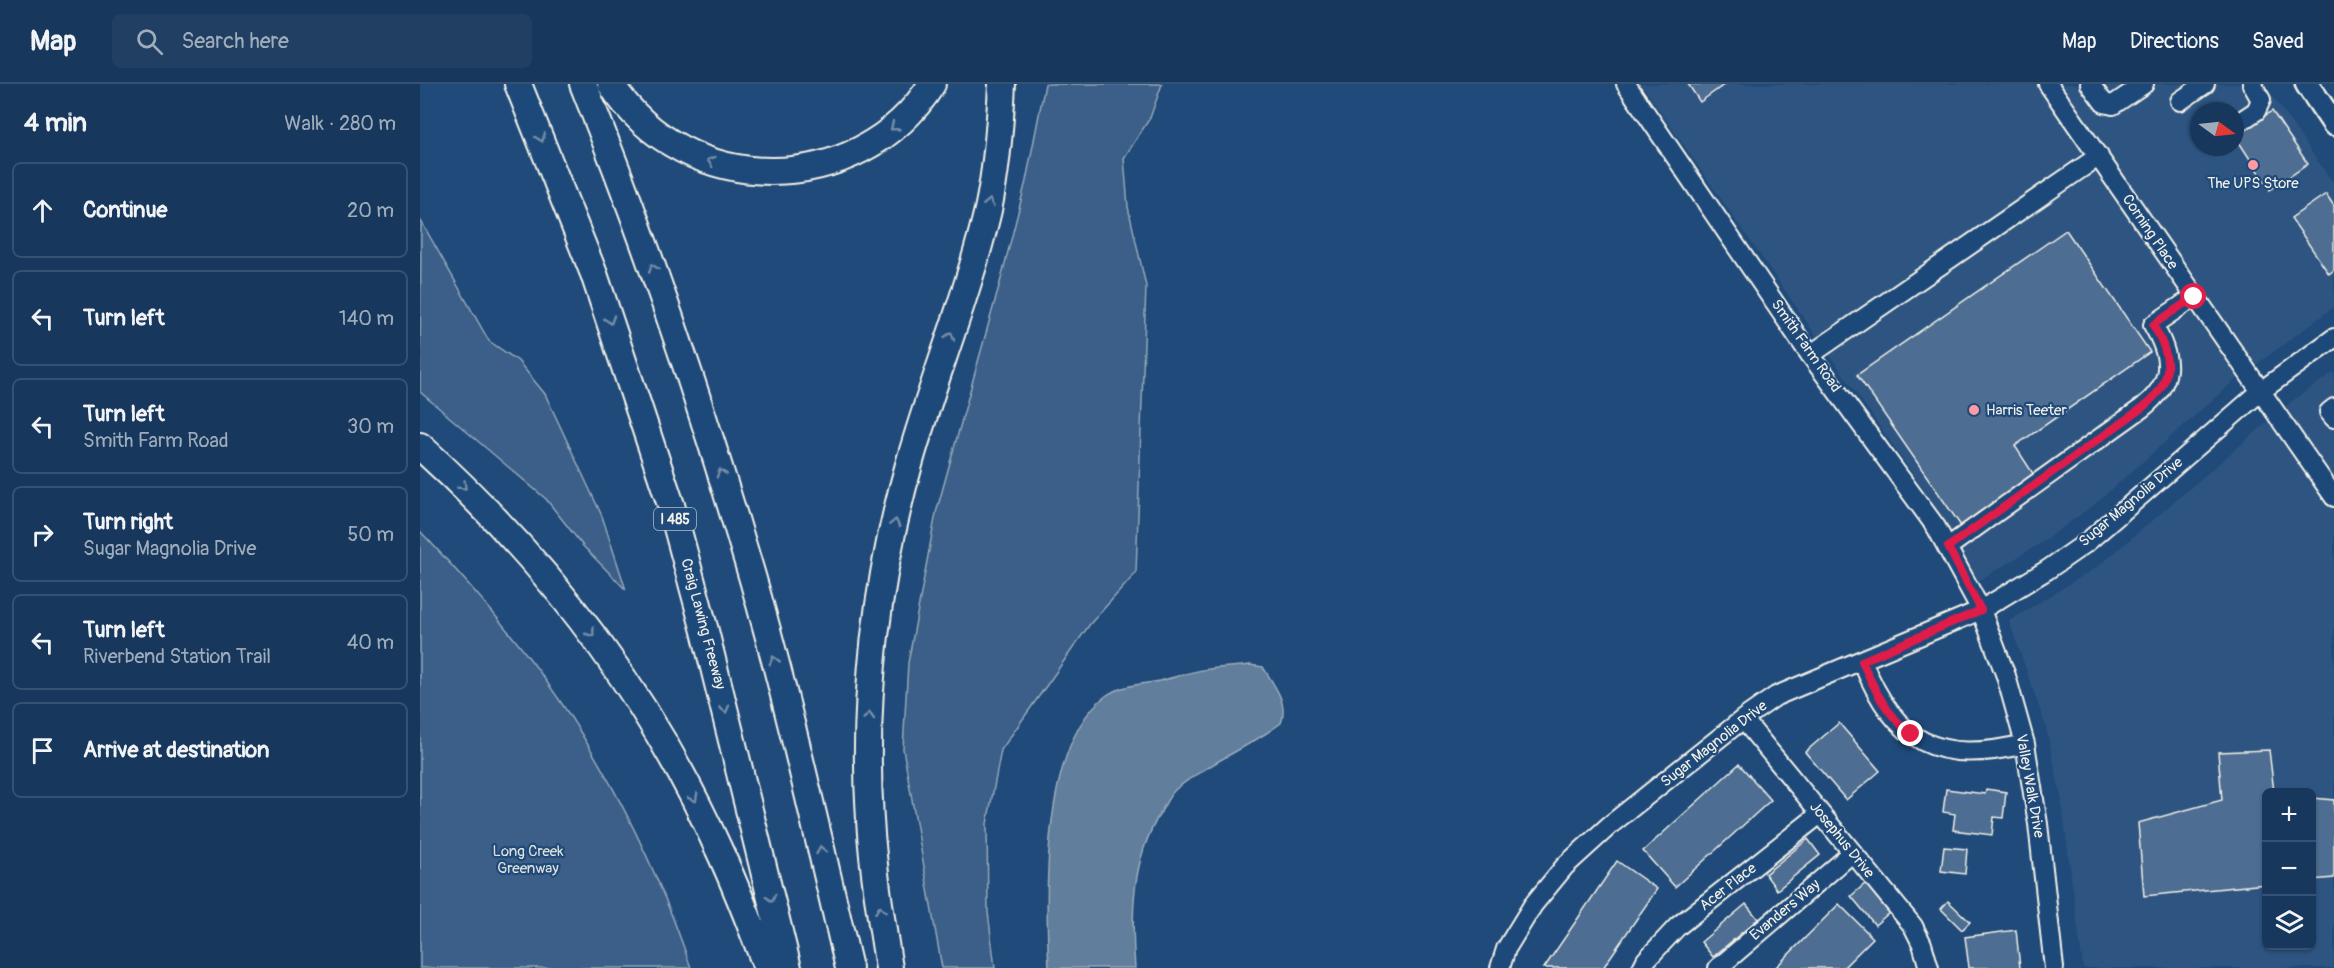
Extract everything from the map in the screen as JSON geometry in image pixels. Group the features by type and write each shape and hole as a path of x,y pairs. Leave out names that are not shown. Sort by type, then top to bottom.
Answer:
{"highway":[{"name":"Craig Lawing Freeway","path":"518,84 594,274 671,505 705,631 788,968"},
{"path":"583,84 639,228 678,337 720,468 792,726 849,968"},
{"path":"611,84 635,114 670,143 708,161 763,172 821,165 862,149 909,114 932,84"},
{"path":"889,968 873,858 868,785 869,725 877,615 894,524 909,462 975,260 988,209 1000,128 1002,84"},
{"path":"420,447 460,483 511,535 556,585 609,657 655,728 699,808 724,860 767,968"}],"main road":[{"path":"2307,84 2334,124"}],"street":[{"name":"Smith Farm Road","path":"1626,84 1810,355 1936,527 1981,610"},
{"name":"Corning Place","path":"2048,84 2334,497"},
{"path":"2090,84 2104,103 2113,105 2144,84"},
{"path":"2180,101 2205,84"},
{"path":"2244,119 2256,111 2261,100 2252,84"},
{"path":"1810,355 2099,156"},
{"path":"1948,547 2142,408 2158,394 2164,384 2168,362 2163,343 2153,325 2194,297"},
{"name":"Sugar Magnolia Drive","path":"1500,968 1506,949 1533,904 1565,866 1610,825 1743,719 1776,696 1981,610 2086,543 2261,391 2334,338"},
{"path":"2334,408 2329,412 2334,418"},
{"name":"Valley Walk Drive","path":"1981,610 2006,676 2025,744 2038,824 2054,968"},
{"path":"1862,661 1877,696 1895,721 1923,741 1970,753 2025,744"},
{"name":"Josephus Drive","path":"1743,719 1913,926 1922,944 1929,968"},
{"name":"Acer Place","path":"1642,968 1646,960 1678,926 1820,814"},
{"name":"Evanders Way","path":"1718,968 1852,853"}],"shaded area":[{"path":"1641,84 2264,84 2334,184 2334,307 2233,382 2095,504 2038,545 1978,581 1923,489"},
{"path":"2334,372 2334,968 2083,968 2061,797 2046,727 2009,621 2100,565 2292,401"},
{"path":"1250,665 1263,667 1275,687 1283,708 1281,723 1188,780 1167,800 1144,849 1135,888 1133,928 1135,968 1049,968 1047,901 1052,822 1059,783 1070,747 1085,717 1107,695 1119,689 1203,670"}],"green space":[{"path":"1045,84 1162,84 1150,118 1124,158 1128,207 1146,286 1136,573 1090,624 1001,750 987,824 988,912 995,968 942,968 903,749 908,663 936,513 1026,181"},
{"path":"421,221 489,341 518,361 545,394 602,516 626,590 583,546 546,499 420,392"},
{"name":"Long Creek Greenway","path":"420,531 507,630 564,707 590,748 636,834 675,923 691,968 420,968"}],"building":[{"path":"1688,84 1725,84 1700,102"},
{"path":"2272,111 2308,164 2270,190 2244,150 2244,130"},
{"path":"2326,194 2334,206 2334,270 2329,274 2291,218"},
{"name":"Harris Teeter","path":"2066,230 2150,352 2015,446 2034,475 1961,526 1857,375"},
{"path":"1839,723 1880,771 1846,800 1805,752"},
{"path":"2269,750 2274,788 2262,788 2262,884 2144,896 2138,823 2222,800 2218,752"},
{"path":"1739,764 1771,800 1675,887 1643,851"},
{"path":"1946,789 1985,794 1986,789 2006,792 2003,818 1994,817 1992,835 1953,830 1955,814 1943,812"},
{"path":"2316,798 2334,800 2334,878 2316,880"},
{"path":"1808,839 1820,855 1777,890 1765,874"},
{"path":"1944,847 1967,849 1965,874 1941,871"},
{"path":"1617,861 1657,889 1603,968 1544,968"},
{"path":"1866,883 1890,912 1875,925 1851,896"},
{"path":"1948,901 1970,922 1962,930 1941,909"},
{"path":"1746,904 1758,919 1713,957 1701,942"},
{"path":"1839,904 1873,938 1843,968 1775,968"},
{"path":"2016,930 2020,968 1969,968 1965,937"}],"place":[{"name":"The UPS Store","path":"2253,165"},
{"name":"Harris Teeter","path":"1974,410"}],"route":[{"path":"1911,734 1895,721 1877,696 1862,661 1981,610 1948,547 2149,403 2161,391 2168,370 2168,362 2166,349 2153,325 2194,297"}]}
